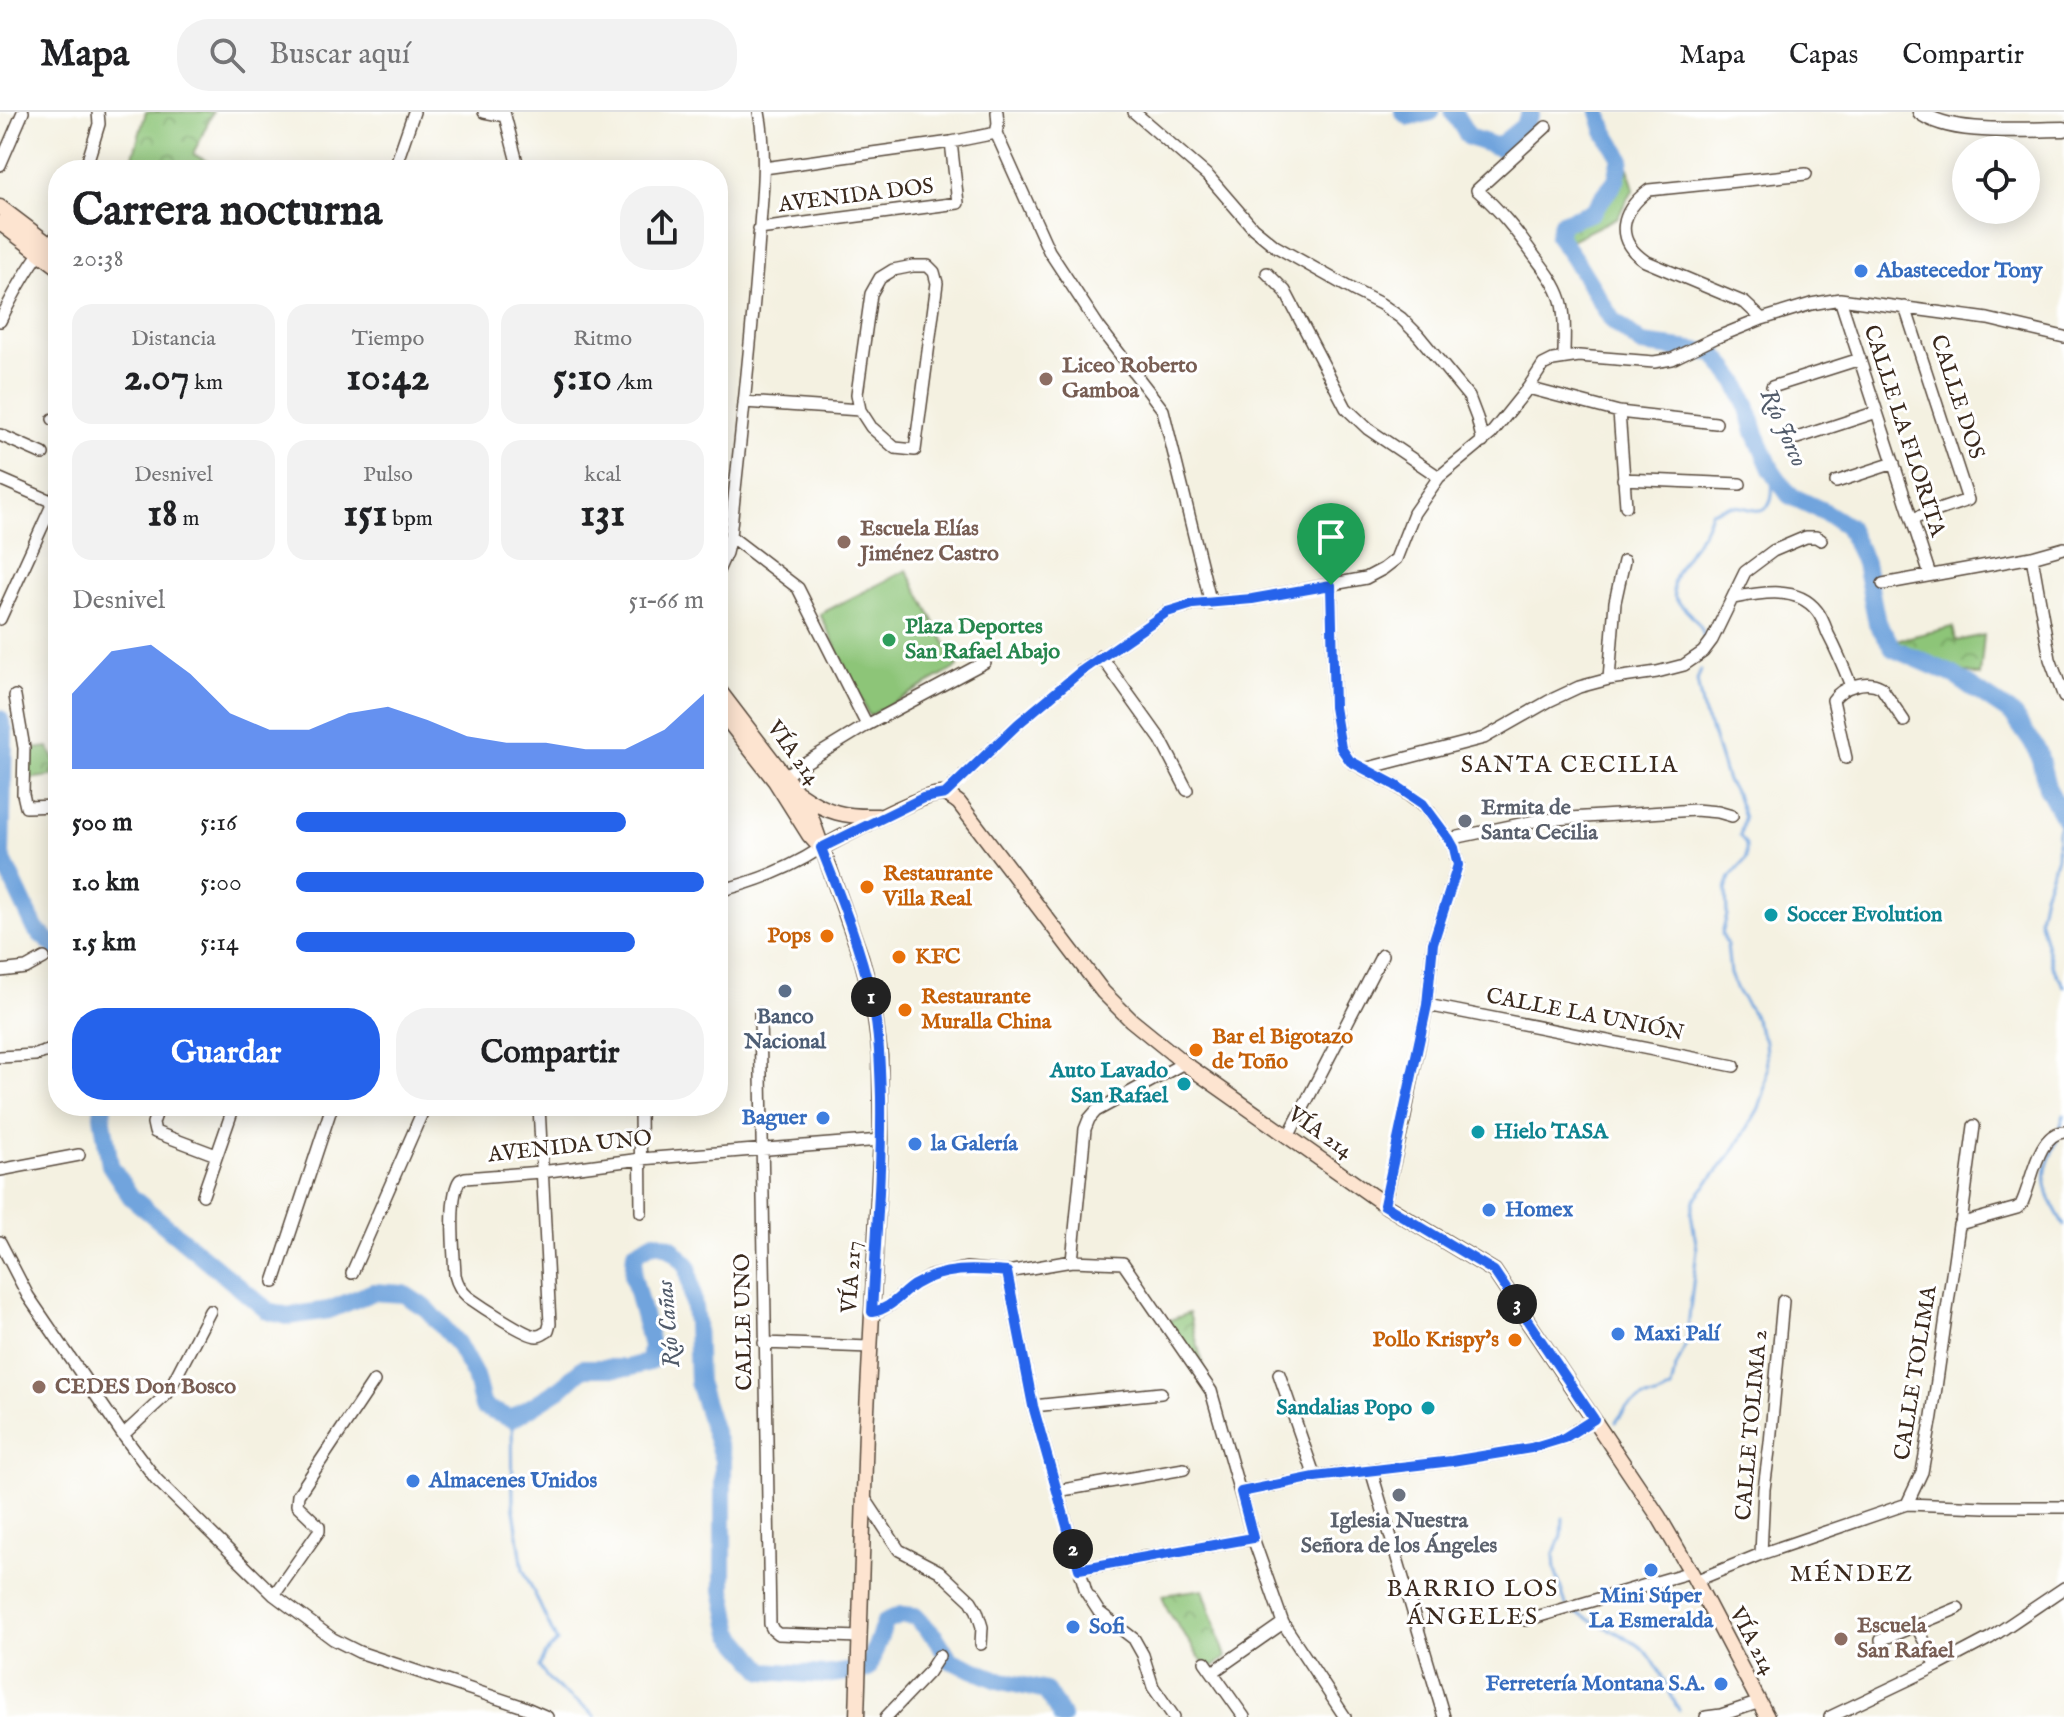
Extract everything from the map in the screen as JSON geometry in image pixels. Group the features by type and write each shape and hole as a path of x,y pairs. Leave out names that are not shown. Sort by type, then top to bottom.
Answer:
{"main road":[{"path":"0,207 48,244"},
{"path":"0,223 48,245"},
{"name":"VÍA 214","path":"728,703 780,778 809,835 821,848"},
{"name":"VÍA 214","path":"728,719 780,778 796,791 817,831 821,848"},
{"path":"796,791 814,804 842,815 885,815"},
{"path":"821,848 923,798 945,794"},
{"name":"VÍA 214","path":"945,794 959,803 1103,992 1131,1020 1184,1063 1384,1205 1494,1271 1659,1517 1767,1717"},
{"name":"VÍA 217","path":"821,848 861,957 873,1002 880,1056 881,1140 857,1717"}],"street":[{"path":"0,165 23,112"},
{"path":"88,160 99,124 98,112"},
{"path":"397,160 414,112"},
{"path":"484,112 504,114 516,160"},
{"path":"728,544 750,353 764,168 759,112"},
{"path":"997,112 996,133 1049,251 1099,327 1163,410 1211,604"},
{"path":"1134,112 1209,177 1253,228 1275,246 1401,318 1469,397 1483,442"},
{"path":"1920,112 1927,118 1967,128 2064,129"},
{"path":"1546,127 1477,190 1510,223 1557,290 1563,319 1564,357"},
{"path":"764,168 996,133"},
{"name":"AVENIDA DOS","path":"759,229 958,203 951,142"},
{"path":"1762,319 1745,303 1634,254 1626,241 1624,220 1636,199 1649,190 1806,174"},
{"path":"0,321 17,287 48,250"},
{"path":"928,266 934,272 937,283 915,450 895,448 871,427 860,410 857,394 871,294 880,278 893,270 928,266"},
{"path":"1267,273 1285,291 1346,408 1368,429 1439,477"},
{"path":"945,794 1018,724 1101,656 1167,612 1193,604 1252,599 1331,585 1366,578 1383,569 1396,559 1414,513 1439,477 1483,442 1543,365 1564,357 1654,362 1672,359 1762,319 1840,299 1988,319 2064,337"},
{"name":"CALLE LA FLORITA","path":"1840,299 1930,575"},
{"name":"CALLE DOS","path":"1905,307 1968,500 1912,519"},
{"path":"1772,387 1860,359"},
{"path":"1528,388 1619,412 1716,423"},
{"path":"744,402 860,410"},
{"path":"1619,412 1626,506"},
{"path":"1797,438 1877,412"},
{"path":"0,435 43,454"},
{"path":"1836,482 1894,463"},
{"path":"0,479 48,494"},
{"path":"1623,479 1740,484"},
{"path":"0,619 48,514"},
{"path":"730,536 798,588 867,725"},
{"path":"1364,769 1484,738 1579,687 1675,668 1696,658 1712,640 1745,572 1773,551 1806,537 1821,540"},
{"path":"1883,584 2032,557 2064,548"},
{"path":"2032,557 2050,659 2064,697"},
{"path":"1609,679 1615,602 1624,561"},
{"path":"1331,585 1334,707 1341,748 1350,761 1423,804 1449,839 1456,855 1457,869 1433,943 1427,1005 1384,1205"},
{"path":"1733,598 1772,593 1793,595 1805,600 1816,609 1851,686"},
{"path":"1101,656 1161,740 1187,790"},
{"path":"780,778 867,725 985,662"},
{"path":"1846,758 1833,700 1835,695 1851,686 1878,684 1904,721"},
{"path":"15,696 24,748 23,794 26,807 48,806"},
{"path":"1449,839 1539,820 1695,810 1732,816"},
{"path":"728,889 789,867 821,848"},
{"path":"1288,1137 1382,955"},
{"path":"0,971 26,968 44,958"},
{"name":"CALLE LA UNIÓN","path":"1427,1005 1734,1066"},
{"name":"CALLE UNO","path":"760,1013 770,1624 778,1634 859,1637"},
{"path":"0,1057 48,1051"},
{"path":"1072,1261 1085,1129 1089,1119 1096,1111 1184,1063"},
{"path":"155,1116 155,1132 216,1155"},
{"path":"203,1195 230,1116"},
{"path":"274,1282 329,1116"},
{"path":"352,1273 421,1116"},
{"path":"539,1116 541,1172"},
{"path":"640,1116 641,1212"},
{"name":"CALLE TOLIMA","path":"1907,1504 1922,1472 1974,1126"},
{"path":"1961,1224 2021,1205 2044,1143 2052,1135 2064,1132"},
{"name":"AVENIDA UNO","path":"541,1172 550,1324 548,1331 537,1336 529,1335 466,1295 458,1284 455,1275 454,1203 460,1180 641,1159 881,1140"},
{"path":"0,1170 79,1155"},
{"path":"0,1242 28,1296 156,1479 274,1595 333,1639 359,1652 547,1717"},
{"path":"872,1312 890,1305 912,1286 931,1276 966,1268 1007,1272 1072,1261 1123,1263 1211,1391 1253,1538 1283,1623 1345,1717"},
{"path":"1007,1272 1033,1406 1086,1592 1099,1612 1134,1639 1143,1655 1153,1687 1174,1717"},
{"name":"CALLE TOLIMA 2","path":"1761,1554 1764,1489 1783,1301"},
{"path":"123,1435 167,1394 210,1311"},
{"path":"764,1343 870,1347"},
{"path":"1279,1374 1315,1477"},
{"path":"274,1595 319,1531 319,1526 297,1505 298,1495 374,1381"},
{"path":"1033,1406 1161,1393"},
{"path":"1241,1492 1315,1477 1531,1448 1564,1438 1594,1419"},
{"path":"1057,1491 1184,1469"},
{"path":"1371,1470 1444,1717"},
{"path":"864,1497 899,1550 939,1571 971,1601 982,1627 981,1644"},
{"path":"1526,1620 1693,1576 1907,1504 2064,1507"},
{"path":"1079,1569 1253,1538"},
{"path":"1830,1717 1990,1638 2064,1588"},
{"path":"1881,1640 1958,1608"},
{"path":"1244,1717 1209,1667 1283,1623"},
{"path":"1916,1625 1937,1666"},
{"path":"886,1717 928,1673 939,1656"},
{"path":"1706,1717 1760,1702"}],"green space":[{"path":"146,112 213,112 193,154 204,160 132,160"},
{"path":"1625,157 1634,189 1618,217 1569,241 1566,225 1594,216 1619,181"},
{"name":"Plaza Deportes San Rafael Abajo","path":"907,570 958,667 869,716 820,614"},
{"path":"1953,627 1956,641 1984,635 1980,676 1945,667 1899,648 1896,640"},
{"path":"48,747 48,777 27,779 28,752"},
{"path":"1189,1313 1208,1383 1167,1321"},
{"path":"1203,1589 1226,1657 1214,1667 1202,1661 1168,1611 1162,1595"}],"waterway":[{"name":"Río Jorco","path":"1403,112 1410,117 1431,112"},
{"name":"Río Jorco","path":"1453,112 1469,137 1498,147 1524,126 1531,112"},
{"name":"Río Jorco","path":"1599,112 1605,132 1621,158 1616,180 1592,212 1562,223 1558,236 1612,320 1642,344 1714,353 1736,381 1771,469 1789,495 1847,526 1865,563 1877,623 1894,649 1952,674 2012,714 2038,751 2047,787 2064,818"},
{"path":"1704,639 1698,624 1674,595 1675,576 1704,530 1711,512 1730,506 1755,510 1767,507 1772,496 1771,469"},
{"path":"1616,1422 1627,1407 1671,1389 1686,1344 1697,1249 1691,1213 1694,1200 1734,1151 1759,1108 1767,1067 1765,1041 1730,974 1727,945 1722,934 1730,877 1746,859 1746,845 1740,836 1744,818 1736,794 1727,781 1704,715 1697,681 1701,670"},
{"name":"Río Cañas","path":"0,719 4,731 1,856 36,930 48,940"},
{"path":"2063,817 2058,831 2057,857 2039,918 2052,966 2064,986"},
{"path":"2060,1128 2064,1115"},
{"name":"Río Cañas","path":"102,1116 110,1165 131,1197 268,1311 288,1316 329,1310 373,1292 404,1294 427,1309 457,1343 475,1376 483,1407 512,1419 560,1389 583,1368 627,1368 649,1362 651,1346 633,1276 635,1253 655,1242 670,1247 688,1266 696,1322 698,1382 723,1460 723,1590 732,1633 764,1671 824,1675 868,1669 885,1622 901,1615 915,1616 936,1638 950,1660 998,1680 1046,1691 1062,1717"},
{"path":"2057,1139 2047,1166 2046,1185 2064,1225"},
{"path":"512,1419 513,1503 523,1569 557,1642 544,1655 539,1667 546,1677 595,1717"},
{"path":"1563,1518 1562,1536 1554,1555 1555,1570 1566,1605"},
{"path":"1574,1612 1622,1635 1647,1653 1679,1710"}],"place":[{"name":"Abastecedor Tony","path":"1861,271"},
{"name":"Liceo Roberto Gamboa","path":"1046,379"},
{"name":"Escuela Elías Jiménez Castro","path":"844,542"},
{"name":"Plaza Deportes San Rafael Abajo","path":"889,640"},
{"name":"Ermita de Santa Cecilia","path":"1465,821"},
{"name":"Restaurante Villa Real","path":"867,887"},
{"name":"Soccer Evolution","path":"1771,915"},
{"name":"Pops","path":"827,936"},
{"name":"KFC","path":"899,957"},
{"name":"Banco Nacional","path":"785,991"},
{"name":"Restaurante Muralla China","path":"905,1010"},
{"name":"Bar el Bigotazo de Toño","path":"1196,1050"},
{"name":"Auto Lavado San Rafael","path":"1184,1084"},
{"name":"Baguer","path":"823,1118"},
{"name":"Hielo TASA","path":"1478,1132"},
{"name":"la Galería","path":"915,1144"},
{"name":"Homex","path":"1489,1210"},
{"name":"Maxi Palí","path":"1618,1334"},
{"name":"Pollo Krispy's","path":"1515,1340"},
{"name":"CEDES Don Bosco","path":"39,1387"},
{"name":"Sandalias Popo","path":"1428,1408"},
{"name":"Almacenes Unidos","path":"413,1481"},
{"name":"Iglesia Nuestra Señora de los Ángeles","path":"1399,1495"},
{"name":"Mini Súper La Esmeralda","path":"1651,1570"},
{"name":"Sofi","path":"1073,1627"},
{"name":"Escuela San Rafael","path":"1841,1639"},
{"name":"Ferretería Montana S.A.","path":"1721,1684"}],"district":[{"name":"SANTA CECILIA","path":"1570,765"},
{"name":"MÉNDEZ","path":"1852,1574"},
{"name":"BARRIO LOS ÁNGELES","path":"1473,1603"}],"route":[{"path":"1331,585 1334,707 1345,757 1423,804 1449,839 1458,865 1433,943 1427,1005 1384,1205 1494,1271 1594,1419 1564,1438 1531,1448 1315,1477 1241,1492 1253,1538 1079,1569 1033,1406 1007,1272 966,1268 931,1276 912,1286 890,1305 872,1312 881,1140 880,1056 873,1002 861,957 821,848 923,798 945,794 1018,724 1080,672 1167,612 1193,604 1252,599 1331,585"}]}
